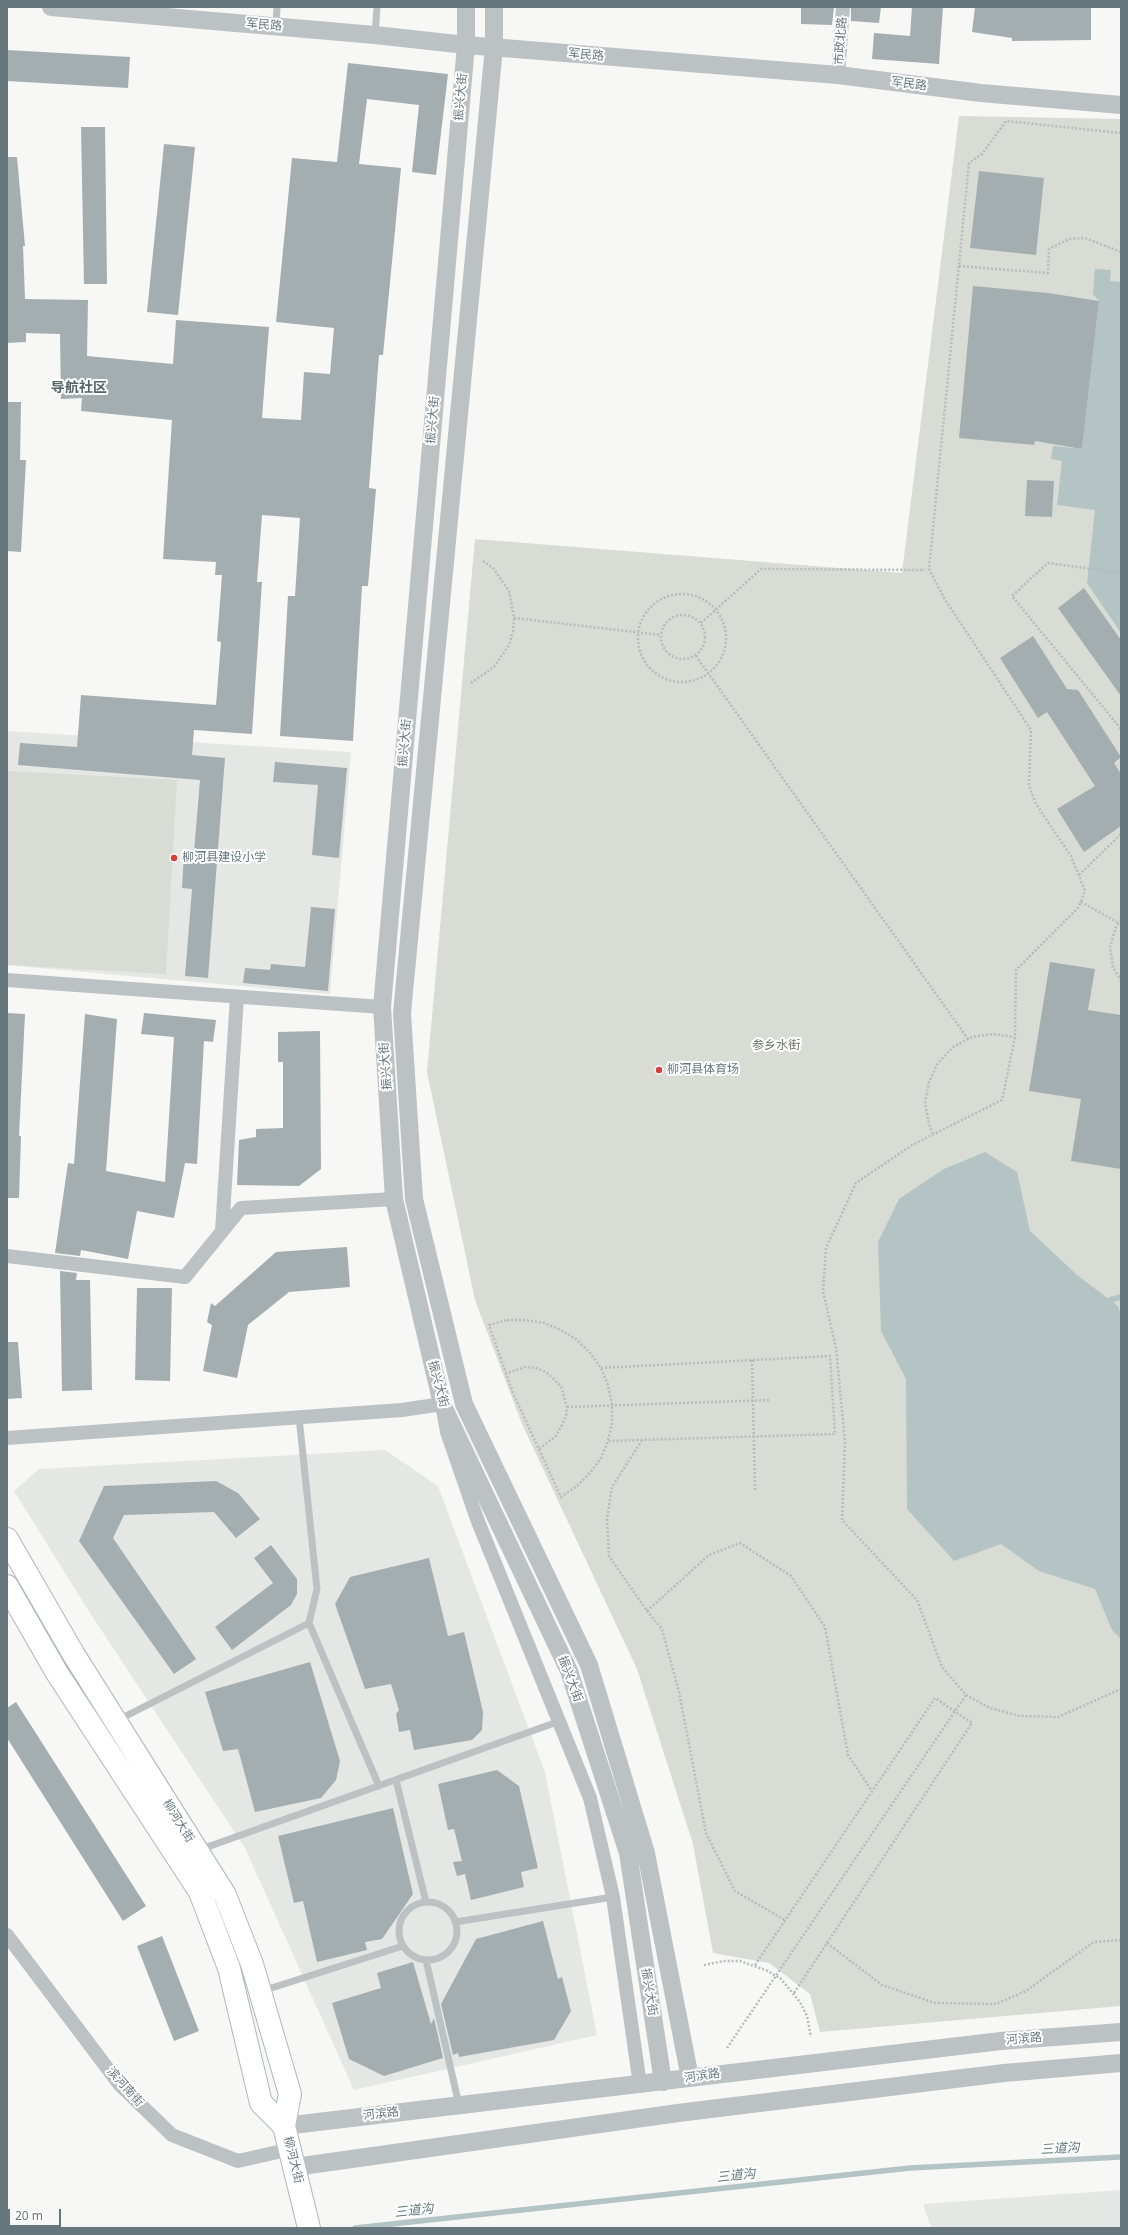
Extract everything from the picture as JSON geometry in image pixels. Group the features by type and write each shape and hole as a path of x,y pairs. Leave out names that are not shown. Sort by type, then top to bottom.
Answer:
{"main road":[{"name":"柳河大街","path":"7,1540 116,1721 225,1895 252,1964 290,2094 284,2126 309,2228"},
{"name":"柳河大街","path":"7,1586 57,1673 200,1892 228,1968 261,2103 284,2126"}],"street":[{"name":"军民路","path":"51,7 376,35 466,45 838,75 981,93 1121,105"},
{"name":"振兴大街","path":"466,7 466,45 382,1007 394,1199 442,1404 569,1671 628,1853 663,2082"},
{"name":"振兴大街","path":"494,7 494,47 402,1013 414,1199 464,1404 588,1664 646,1853 690,2078"},
{"name":"市政北路","path":"838,75 843,7"},
{"path":"7,980 382,1007"},
{"path":"222,1231 237,997"},
{"path":"7,1256 185,1277 241,1208 394,1199"},
{"path":"7,1438 402,1410 442,1404 447,1432 477,1519 590,1798 613,1896 640,2085"},
{"name":"滨河南街","path":"7,1935 120,2085 172,2135 238,2161 293,2158"},
{"name":"河滨路","path":"284,2126 1002,2041 1121,2032"},
{"path":"293,2158 678,2114 1004,2073 1121,2063"}],"lane":[{"path":"276,26 277,7"},
{"path":"376,35 377,7"},
{"path":"299,1417 317,1589 309,1623 379,1786"},
{"path":"116,1721 309,1623"},
{"path":"197,1851 560,1721"},
{"path":"396,1780 426,1902"},
{"path":"455,1922 613,1896"},
{"path":"426,1902 436,1903 446,1908 455,1922 457,1936 453,1946 446,1954 437,1959 426,1960 417,1958 403,1946 399,1932 402,1918 407,1911 416,1904 426,1902"},
{"path":"260,1992 403,1946"},
{"path":"426,1960 459,2105"}],"path":[{"path":"1121,133 1006,121 982,154 969,163 929,569 944,598 1031,730 1029,786 1036,804 1071,856 1085,891 1078,908 1016,970 1014,1037 1002,1100 912,1144 856,1183 826,1248 824,1291 836,1348 845,1442 842,1520 917,1600 942,1667 966,1695 990,1708 1020,1716 1058,1717 1121,1689"},
{"path":"959,266 1048,274 1049,249 1068,239 1085,238 1121,252"},
{"path":"471,683 484,676 503,657 509,645 514,618 509,591 498,574 483,561"},
{"path":"1121,573 1048,562 1012,596 1121,729"},
{"path":"701,623 761,569 925,570"},
{"path":"682,593 697,596 717,609 725,628 725,648 719,661 709,673 690,682 677,682 663,678 652,670 643,659 638,646 638,632 647,611 659,600 666,596 682,593"},
{"path":"686,614 694,617 701,623 705,631 706,641 696,656 680,659 672,656 662,644 661,635 663,627 669,620 677,615 686,614"},
{"path":"514,618 661,635"},
{"path":"696,656 968,1039"},
{"path":"1079,875 1121,834"},
{"path":"1081,902 1119,923"},
{"path":"1121,920 1110,947 1113,967 1121,981"},
{"path":"933,1134 929,1124 925,1103 928,1082 932,1072 945,1054 968,1039 993,1034 1014,1037"},
{"path":"507,1320 525,1320 544,1323 561,1330 577,1340 590,1353 601,1368 608,1386 612,1404 612,1422 608,1441 601,1458 590,1474 561,1497 505,1374 489,1325 507,1320"},
{"path":"601,1368 830,1356 835,1434 608,1441"},
{"path":"752,1360 755,1490"},
{"path":"505,1374 525,1367 546,1372 561,1386 567,1407 562,1427 556,1436 539,1449"},
{"path":"567,1407 612,1404 770,1400"},
{"path":"642,1440 612,1487 607,1519 609,1556 647,1611 662,1629 674,1671 706,1832 735,1891 785,1920"},
{"path":"647,1611 709,1555 740,1543 791,1576 825,1628 848,1755 872,1791"},
{"path":"727,2048 966,1695"},
{"path":"754,1965 935,1698 972,1723 794,1993"},
{"path":"827,1943 882,1984 935,2003 996,2004 1026,1991 1094,1942 1121,1940"},
{"path":"704,1964 724,1961 754,1965 776,1976 794,1993 807,2016 811,2037"}],"shaded area":[{"path":"1095,269 1111,270 1110,281 1121,282 1121,633 1087,583 1095,510 1057,505 1062,461 1051,459 1053,446 1082,449 1099,301 1093,294"},
{"name":"柳河县建设小学","path":"7,731 351,752 330,994 7,965"},
{"path":"985,1152 1017,1172 1030,1231 1077,1275 1118,1306 1121,1316 1121,1639 1112,1630 1095,1589 1039,1571 1001,1544 954,1561 907,1509 906,1379 881,1331 878,1242 899,1199 944,1169"},
{"path":"385,1450 438,1486 545,1772 597,2035 354,2090 245,1848 90,1613 14,1491 39,1469"},
{"path":"1121,2190 1121,2228 931,2228 923,2204"}],"green space":[{"name":"参乡水街","path":"959,116 1121,119 1121,2006 820,2032 810,1994 769,1963 713,1953 693,1844 637,1669 522,1424 475,1300 427,1072 475,539 902,573"},
{"path":"7,771 177,780 166,974 7,965"}],"building":[{"path":"801,7 834,7 832,25 801,24"},
{"path":"851,7 881,7 879,23 851,21"},
{"path":"912,7 943,7 939,64 872,59 874,33 910,36"},
{"path":"975,7 1091,7 1091,40 1012,41 1012,38 972,32"},
{"path":"7,50 130,57 128,88 7,81"},
{"path":"348,63 448,74 436,175 412,172 419,105 367,99 359,164 401,168 383,355 379,355 369,488 376,489 368,586 362,586 353,741 280,736 288,596 295,596 300,518 262,515 257,582 262,582 252,734 194,730 192,755 225,758 208,978 185,976 192,889 182,888 184,852 194,852 200,780 18,765 20,743 77,747 81,695 216,705 221,642 217,641 222,575 215,575 216,562 163,559 172,420 81,411 82,398 61,399 60,334 26,333 26,342 7,343 7,157 17,157 25,246 23,246 25,299 88,300 87,356 173,364 176,320 269,327 262,418 301,420 304,372 330,374 334,328 276,322 292,158 337,162"},
{"path":"81,127 105,127 107,284 84,284"},
{"path":"164,144 195,147 178,315 147,312"},
{"path":"979,171 1044,178 1036,255 970,248"},
{"path":"973,286 1048,293 1099,301 1082,449 1035,441 1034,445 959,438"},
{"path":"7,402 21,402 20,460 26,460 21,552 7,551"},
{"path":"1027,480 1054,481 1052,517 1025,516"},
{"path":"1084,588 1121,640 1121,696 1058,608"},
{"path":"1033,636 1067,689 1078,690 1121,757 1114,763 1121,774 1121,826 1084,852 1057,809 1095,786 1047,712 1038,718 1000,658"},
{"path":"275,762 347,768 339,858 312,855 318,785 273,782"},
{"path":"311,907 335,909 328,991 243,983 245,968 270,970 271,964 305,967"},
{"path":"1050,962 1095,969 1088,1010 1121,1015 1121,1169 1071,1161 1081,1099 1029,1091"},
{"path":"7,1013 25,1014 19,1136 21,1136 19,1198 7,1198"},
{"path":"144,1013 216,1020 213,1042 204,1041 197,1164 185,1163 174,1218 137,1211 128,1259 81,1250 80,1256 55,1253 68,1163 74,1164 85,1014 117,1019 106,1171 165,1182 174,1037 141,1034"},
{"path":"320,1031 321,1169 299,1186 237,1185 239,1140 256,1137 256,1129 283,1128 283,1062 278,1062 278,1032"},
{"path":"347,1247 350,1287 289,1292 248,1325 237,1378 203,1371 212,1325 207,1322 211,1303 215,1306 276,1252"},
{"path":"60,1271 77,1273 76,1280 90,1280 92,1390 62,1391"},
{"path":"137,1288 172,1288 170,1381 135,1380"},
{"path":"7,1342 18,1342 22,1398 7,1399"},
{"path":"216,1481 238,1493 260,1519 236,1538 214,1512 124,1515 113,1538 196,1659 174,1674 79,1541 104,1486"},
{"path":"271,1545 297,1579 297,1594 291,1605 232,1650 215,1627 273,1583 254,1558"},
{"path":"429,1558 448,1636 464,1632 483,1712 482,1730 472,1740 414,1750 410,1730 399,1732 396,1714 399,1710 391,1684 365,1689 335,1604 350,1577"},
{"path":"310,1662 340,1761 336,1780 321,1798 255,1812 238,1749 223,1751 205,1692"},
{"path":"16,1702 146,1906 123,1921 7,1738 7,1708"},
{"path":"497,1770 519,1786 538,1868 521,1872 524,1887 471,1900 465,1874 457,1876 453,1862 462,1861 454,1829 448,1830 438,1784"},
{"path":"393,1808 413,1894 382,1939 365,1942 367,1950 317,1962 303,1901 294,1903 278,1836"},
{"path":"543,1921 558,1979 562,1977 571,2011 554,2040 459,2057 458,2053 453,2055 441,2004 476,1939"},
{"path":"162,1936 199,2031 174,2041 137,1946"},
{"path":"413,1962 431,2024 434,2018 443,2058 384,2076 349,2059 332,2003 381,1988 377,1973"}],"waterway":[{"path":"1110,1300 1121,1297"},
{"name":"三道沟","path":"355,2228 910,2168 1121,2157"}],"place":[{"name":"柳河县建设小学","path":"174,858"},
{"name":"柳河县体育场","path":"659,1070"}],"district":[{"name":"导航社区","path":"79,388"}]}
